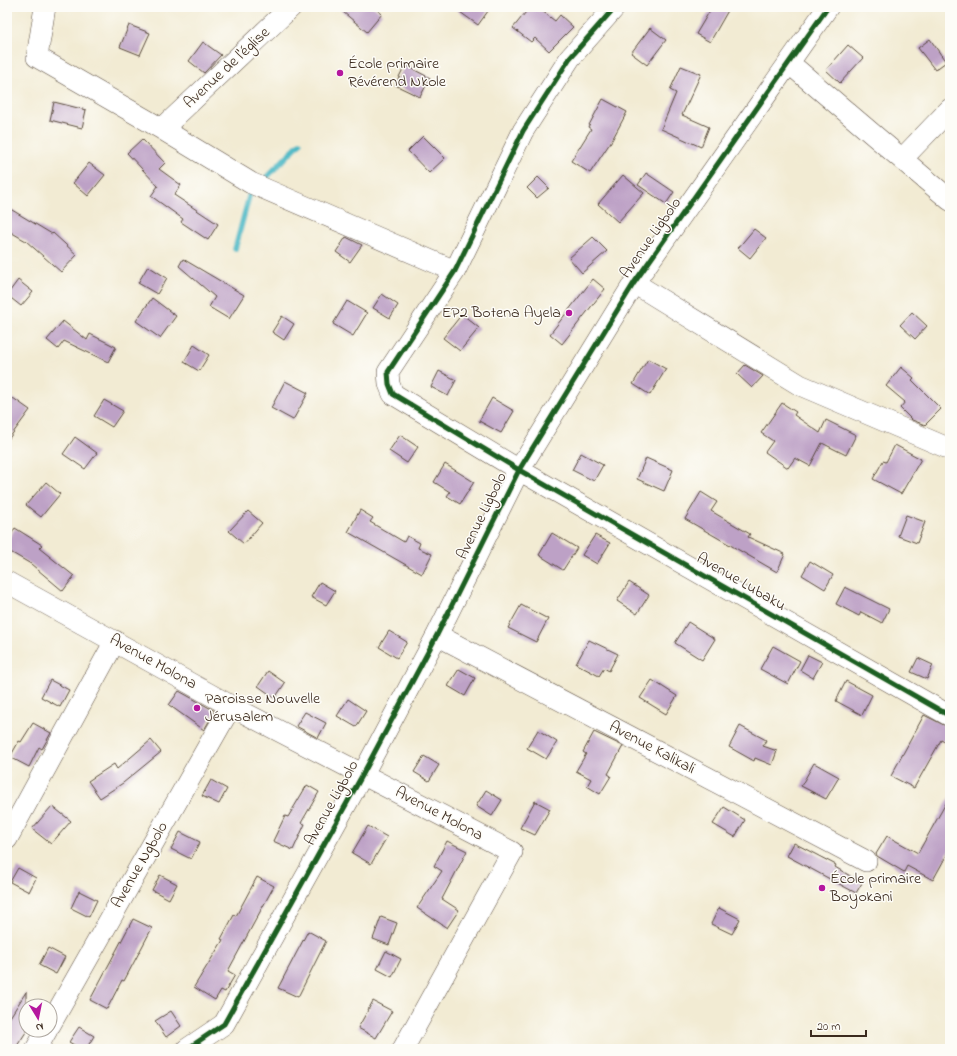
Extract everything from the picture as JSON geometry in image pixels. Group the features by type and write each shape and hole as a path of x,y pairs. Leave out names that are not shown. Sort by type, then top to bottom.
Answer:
{"street":[{"path":"44,7 37,57 258,186 455,271"},
{"name":"Avenue de l'église","path":"162,129 291,7"},
{"name":"Avenue Lubaku","path":"615,7 570,58 523,132 455,271 388,372 389,384 393,394 519,470 950,716"},
{"name":"Avenue Ligbolo","path":"187,1049 224,1024 363,774 437,634 519,470 634,283 828,7"},
{"path":"789,63 950,200"},
{"path":"902,159 950,110"},
{"path":"634,283 800,385 950,449"},
{"name":"Avenue Molona","path":"7,582 231,706 512,852 403,1049"},
{"name":"Avenue Kalikali","path":"437,634 866,861"},
{"path":"7,840 115,641"},
{"name":"Avenue Ngbolo","path":"58,1011 231,706"},
{"path":"36,1049 42,1038"}],"building":[{"path":"337,7 374,7 382,14 367,32"},
{"path":"453,7 491,7 478,25"},
{"path":"530,7 537,7 555,21 560,15 573,27 549,51 535,38 531,42 513,28"},
{"path":"712,7 730,7 710,42 696,34"},
{"path":"129,25 150,33 140,55 120,47"},
{"path":"650,28 666,40 647,65 631,53"},
{"path":"930,39 946,62 935,70 918,48"},
{"path":"203,42 221,55 204,73 189,61"},
{"path":"848,45 863,58 840,83 826,70"},
{"path":"405,65 430,78 420,97 395,85"},
{"path":"681,66 701,74 682,115 709,127 701,147 661,129 676,93 670,90"},
{"path":"603,99 627,112 612,140 590,173 571,161 591,129 588,127"},
{"path":"54,102 86,110 82,128 50,120"},
{"path":"423,136 445,158 429,173 408,151"},
{"path":"142,139 165,163 159,169 181,185 174,195 218,224 208,240 181,222 183,219 151,196 158,186 127,153"},
{"path":"89,163 105,175 88,196 73,183"},
{"path":"646,173 674,192 666,204 638,185"},
{"path":"623,175 644,193 618,222 598,204"},
{"path":"538,177 549,188 537,198 527,188"},
{"path":"7,207 52,234 53,233 77,255 61,272 26,241 7,230"},
{"path":"754,229 766,238 750,258 738,248"},
{"path":"346,237 362,245 350,262 336,252"},
{"path":"593,237 607,251 582,273 569,258"},
{"path":"183,259 244,295 229,319 209,307 215,297 179,266"},
{"path":"148,266 167,278 157,294 138,283"},
{"path":"593,279 605,289 562,344 550,334"},
{"path":"18,280 33,292 21,306 7,295"},
{"path":"382,294 398,305 390,318 373,308"},
{"path":"152,298 176,316 160,338 136,321"},
{"path":"347,301 367,313 353,336 333,324"},
{"path":"912,312 927,326 915,339 900,325"},
{"path":"462,314 479,328 460,351 443,338"},
{"path":"282,316 294,324 284,340 272,332"},
{"path":"63,321 87,340 90,334 116,347 108,362 64,341 58,349 47,340"},
{"path":"194,345 209,355 199,371 184,362"},
{"path":"648,359 666,369 650,395 633,384"},
{"path":"745,365 763,376 752,388 737,374"},
{"path":"901,367 914,378 912,380 941,409 925,425 912,420 900,408 905,402 886,386"},
{"path":"439,371 456,380 448,396 431,387"},
{"path":"285,381 308,393 293,420 271,408"},
{"path":"13,398 30,410 7,441 7,406"},
{"path":"492,398 514,411 501,433 479,421"},
{"path":"104,400 123,411 112,427 94,416"},
{"path":"782,403 796,412 794,415 820,433 826,420 856,435 846,455 822,443 810,466 795,458 788,468 765,452 773,441 761,433"},
{"path":"400,435 418,447 407,463 389,451"},
{"path":"75,437 97,453 85,469 63,454"},
{"path":"895,445 921,459 901,494 873,479 883,461 886,462"},
{"path":"581,453 603,465 594,481 572,470"},
{"path":"646,458 673,470 664,491 637,479"},
{"path":"445,464 474,482 460,504 447,496 450,492 434,482"},
{"path":"46,482 60,494 41,517 26,505"},
{"path":"701,492 717,502 711,511 750,534 748,537 785,554 777,572 685,519"},
{"path":"360,510 373,518 370,522 404,542 407,536 420,543 418,548 432,554 422,574 348,532"},
{"path":"248,511 262,523 244,544 229,531"},
{"path":"906,515 925,522 917,543 898,536"},
{"path":"15,528 42,545 39,548 74,576 63,591 31,564 7,550 7,541"},
{"path":"552,533 577,548 563,570 539,555"},
{"path":"595,535 610,543 597,564 582,555"},
{"path":"810,561 833,575 825,589 802,575"},
{"path":"320,582 335,591 326,605 311,597"},
{"path":"629,582 649,595 637,614 617,601"},
{"path":"845,587 889,609 882,623 861,612 859,616 836,604"},
{"path":"521,605 548,619 536,642 508,628"},
{"path":"688,622 715,639 702,660 675,643"},
{"path":"389,631 407,642 397,658 379,647"},
{"path":"589,640 618,654 609,671 604,668 599,676 576,664"},
{"path":"773,646 800,661 788,684 760,669"},
{"path":"808,655 822,662 813,678 800,670"},
{"path":"918,658 933,665 927,679 911,672"},
{"path":"459,669 475,678 465,696 448,686"},
{"path":"268,671 285,683 275,698 258,686"},
{"path":"50,680 69,690 60,707 41,697"},
{"path":"652,680 677,696 666,714 640,698"},
{"path":"846,681 872,695 862,715 836,701"},
{"path":"179,691 215,711 204,730 169,705"},
{"path":"348,699 366,711 356,727 337,716"},
{"path":"305,712 326,723 318,738 296,726"},
{"path":"924,715 950,728 950,745 941,740 914,788 891,776"},
{"path":"33,723 51,733 42,749 39,747 29,767 10,757 19,741 21,742"},
{"path":"740,726 766,740 763,746 777,751 772,765 755,758 754,761 729,747"},
{"path":"538,730 557,742 546,759 527,748"},
{"path":"594,732 623,746 608,774 611,776 600,794 587,786 591,779 576,771 586,754 583,752"},
{"path":"151,740 161,752 123,783 100,798 88,781 114,764 117,769"},
{"path":"424,756 439,765 429,781 414,772"},
{"path":"814,763 839,777 826,799 801,786"},
{"path":"211,780 227,789 219,804 202,796"},
{"path":"307,785 319,792 301,823 305,824 293,850 273,841 285,816 288,817"},
{"path":"486,790 502,800 492,816 476,806"},
{"path":"950,796 950,849 933,880 907,866 904,872 877,856 876,854 887,836 918,853"},
{"path":"535,801 550,809 535,835 520,828"},
{"path":"52,806 71,821 51,844 32,829"},
{"path":"724,807 745,820 735,837 713,824"},
{"path":"368,826 387,837 371,864 352,853"},
{"path":"180,832 200,842 191,859 171,849"},
{"path":"447,841 467,851 442,899 459,910 447,928 417,908 442,871 434,866"},
{"path":"794,843 836,865 835,867 862,883 856,893 787,856"},
{"path":"18,868 36,878 29,892 10,882"},
{"path":"160,875 177,884 169,899 152,890"},
{"path":"257,877 274,886 228,971 235,975 225,992 221,990 215,1000 194,987 223,940 221,939 234,915 236,916"},
{"path":"79,891 97,900 89,917 71,908"},
{"path":"719,908 740,919 732,934 711,924"},
{"path":"381,917 397,923 389,945 373,939"},
{"path":"133,919 152,928 124,981 122,980 107,1009 90,1000"},
{"path":"308,931 326,941 298,997 278,988"},
{"path":"48,948 65,957 56,974 39,965"},
{"path":"386,951 401,959 392,977 377,969"},
{"path":"26,992 26,998 22,998"},
{"path":"373,1001 392,1011 376,1038 358,1028"},
{"path":"18,1005 18,1038 22,1038 15,1049 7,1049 7,1022"},
{"path":"171,1011 181,1026 166,1037 155,1021"},
{"path":"79,1027 94,1036 86,1049 81,1049 69,1042"}],"waterway":[{"path":"261,183 300,143"},
{"path":"235,249 250,193 255,189"}],"cycle path":[{"path":"615,7 570,58 523,131 455,271 388,372 389,384 393,394 519,470 950,716"},
{"path":"187,1049 224,1024 363,774 437,635 519,470 634,283 828,7"}],"place":[{"name":"École primaire Révérend Nkole","path":"340,73"},
{"name":"EP2 Botena Ayela","path":"569,313"},
{"name":"Paroisse Nouvelle Jérusalem","path":"197,708"},
{"name":"École primaire Boyokani","path":"822,888"}]}
